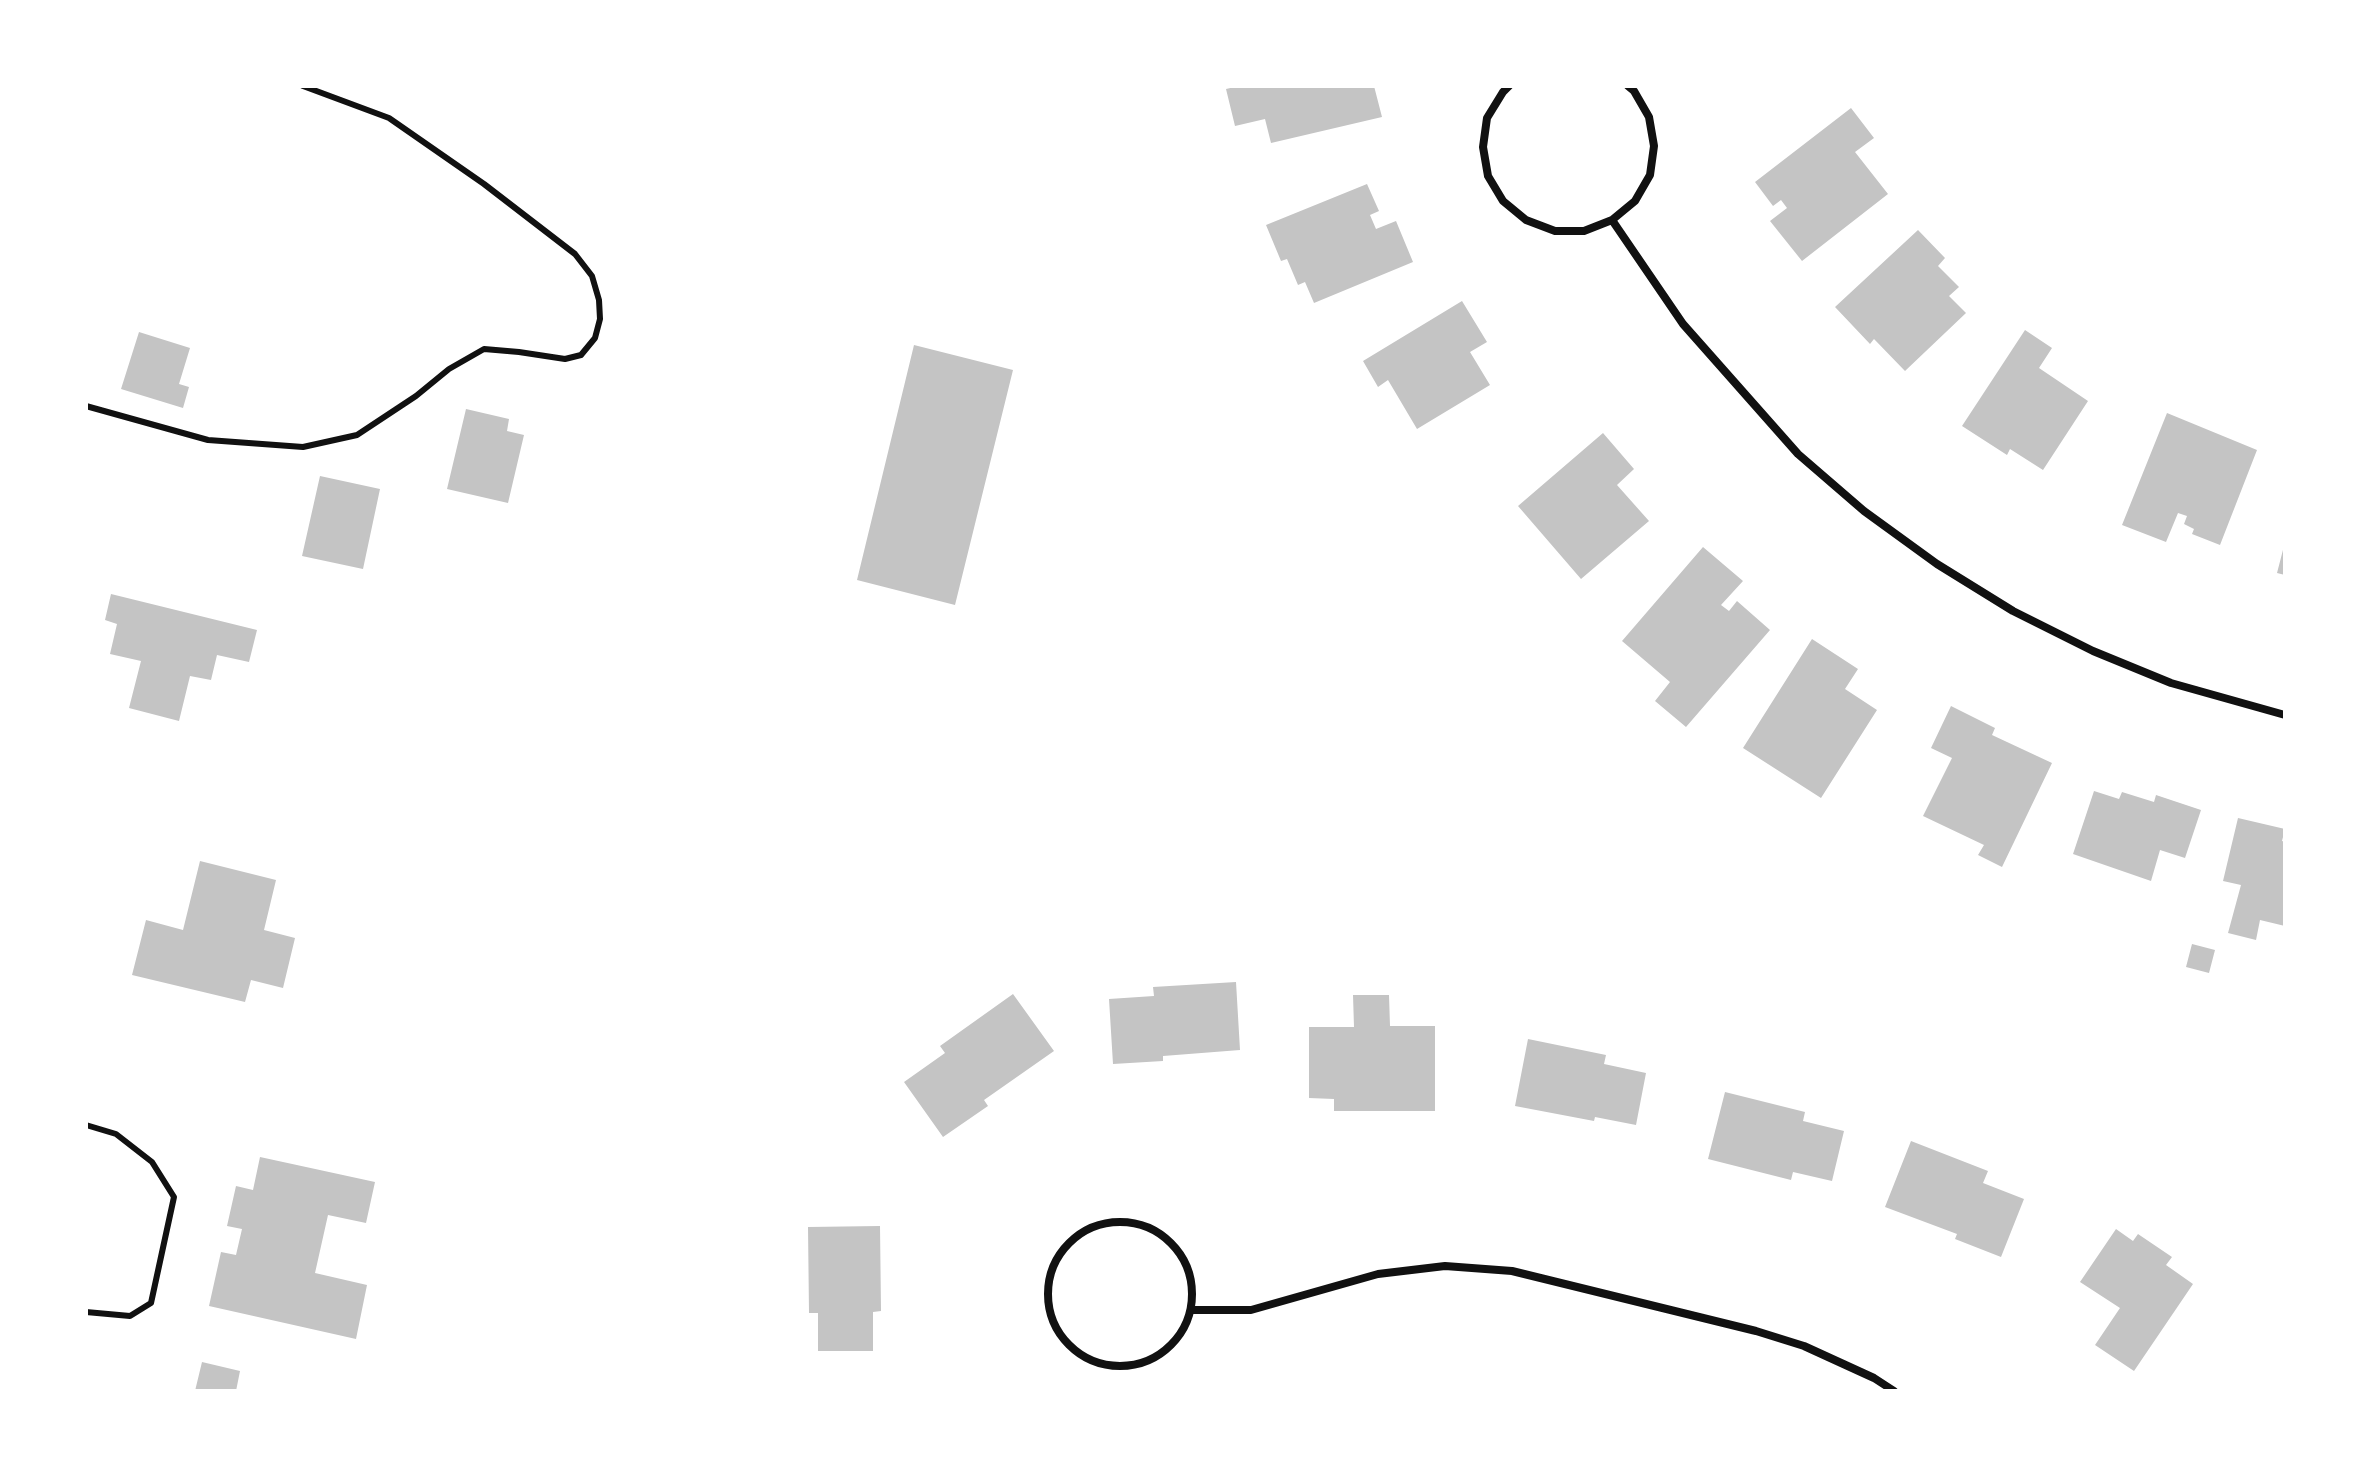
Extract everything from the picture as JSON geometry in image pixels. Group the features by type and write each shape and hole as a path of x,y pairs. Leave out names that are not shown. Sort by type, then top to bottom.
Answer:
{"street":[{"path":"1509,86 1487,118 1483,147 1488,176 1503,201 1526,220 1555,231 1584,231 1612,220 1635,201 1650,175 1654,146 1649,117 1628,86"},
{"path":"1612,220 1683,324 1798,454 1864,511 1937,564 2013,611 2093,651 2171,683 2285,715"},
{"path":"1130,1222 1152,1230 1172,1243 1186,1263 1192,1286 1191,1310 1182,1332 1166,1350 1145,1362 1121,1367 1098,1364 1076,1353 1060,1335 1050,1313 1047,1290 1052,1266 1065,1246 1083,1231 1106,1223 1130,1222"},
{"path":"1191,1310 1251,1310 1378,1274 1445,1266 1512,1271 1756,1331 1804,1346 1874,1378 1894,1391"}],"lane":[{"path":"86,406 208,440 303,447 357,435 416,396 449,369 484,349 565,359 581,355 595,338 600,319 599,300 592,276 575,254 484,184 389,118 303,86"},
{"path":"86,1125 116,1134 152,1162 174,1197 151,1303 130,1316 86,1312"}],"building":[{"path":"1239,86 1374,86 1382,117 1271,143 1265,119 1235,126 1226,89"},
{"path":"1851,108 1874,138 1855,152 1888,194 1802,261 1770,221 1787,208 1781,200 1773,206 1755,182"},
{"path":"1367,184 1379,211 1370,215 1376,229 1396,221 1413,262 1314,303 1305,282 1298,285 1287,259 1281,261 1266,225"},
{"path":"1918,230 1945,258 1938,266 1959,287 1949,296 1966,313 1905,371 1874,339 1870,344 1835,307"},
{"path":"1462,301 1487,342 1470,352 1490,385 1417,429 1388,380 1378,387 1363,361"},
{"path":"2025,330 2052,348 2039,368 2088,401 2043,470 2010,449 2007,455 1962,426"},
{"path":"139,332 190,348 179,384 189,387 183,408 121,389"},
{"path":"914,345 1013,370 955,605 857,580"},
{"path":"466,409 509,419 507,431 524,435 508,503 447,489"},
{"path":"2167,413 2257,450 2220,545 2192,534 2194,529 2184,524 2187,516 2178,513 2166,542 2122,525"},
{"path":"1603,433 1634,469 1617,485 1649,521 1581,579 1518,506"},
{"path":"320,476 380,489 363,569 302,556"},
{"path":"2285,546 2285,575 2277,573"},
{"path":"1703,547 1743,581 1721,605 1729,611 1737,601 1770,630 1686,727 1655,701 1670,682 1622,641"},
{"path":"111,594 257,630 249,662 217,655 211,680 190,676 179,721 129,708 141,661 110,654 117,624 105,620"},
{"path":"1812,639 1858,669 1845,689 1877,710 1821,798 1743,748"},
{"path":"1951,706 1995,728 1992,735 2052,763 2002,867 1978,855 1984,845 1923,816 1952,758 1931,748"},
{"path":"2094,791 2119,799 2122,792 2154,802 2156,795 2201,810 2185,858 2160,850 2151,881 2073,854"},
{"path":"2238,818 2285,829 2282,841 2285,842 2285,926 2260,920 2256,940 2228,933 2241,885 2223,881"},
{"path":"200,861 276,880 264,930 295,938 283,988 251,980 245,1002 132,975 146,920 183,930"},
{"path":"2192,944 2215,950 2209,973 2186,967"},
{"path":"1236,982 1240,1050 1163,1056 1163,1061 1113,1064 1109,999 1154,996 1153,987"},
{"path":"1013,994 1054,1051 984,1100 988,1106 943,1137 904,1082 945,1053 940,1046"},
{"path":"1353,995 1389,995 1390,1026 1435,1026 1435,1111 1334,1111 1334,1099 1309,1098 1309,1027 1354,1027"},
{"path":"1528,1039 1606,1055 1604,1064 1646,1073 1636,1125 1595,1117 1594,1121 1515,1106"},
{"path":"1725,1092 1805,1112 1803,1121 1844,1131 1832,1181 1793,1172 1791,1180 1708,1159"},
{"path":"1911,1141 1988,1171 1983,1183 2024,1199 2001,1257 1955,1239 1957,1234 1885,1207"},
{"path":"260,1157 375,1182 366,1223 328,1215 315,1273 367,1285 356,1339 209,1306 221,1252 236,1255 242,1229 227,1226 236,1186 253,1190"},
{"path":"880,1226 881,1311 873,1312 873,1351 818,1351 818,1313 809,1313 808,1227"},
{"path":"2116,1229 2133,1241 2138,1234 2172,1257 2166,1265 2193,1284 2134,1371 2095,1345 2120,1308 2080,1282"},
{"path":"202,1362 240,1371 236,1391 195,1391"}]}
